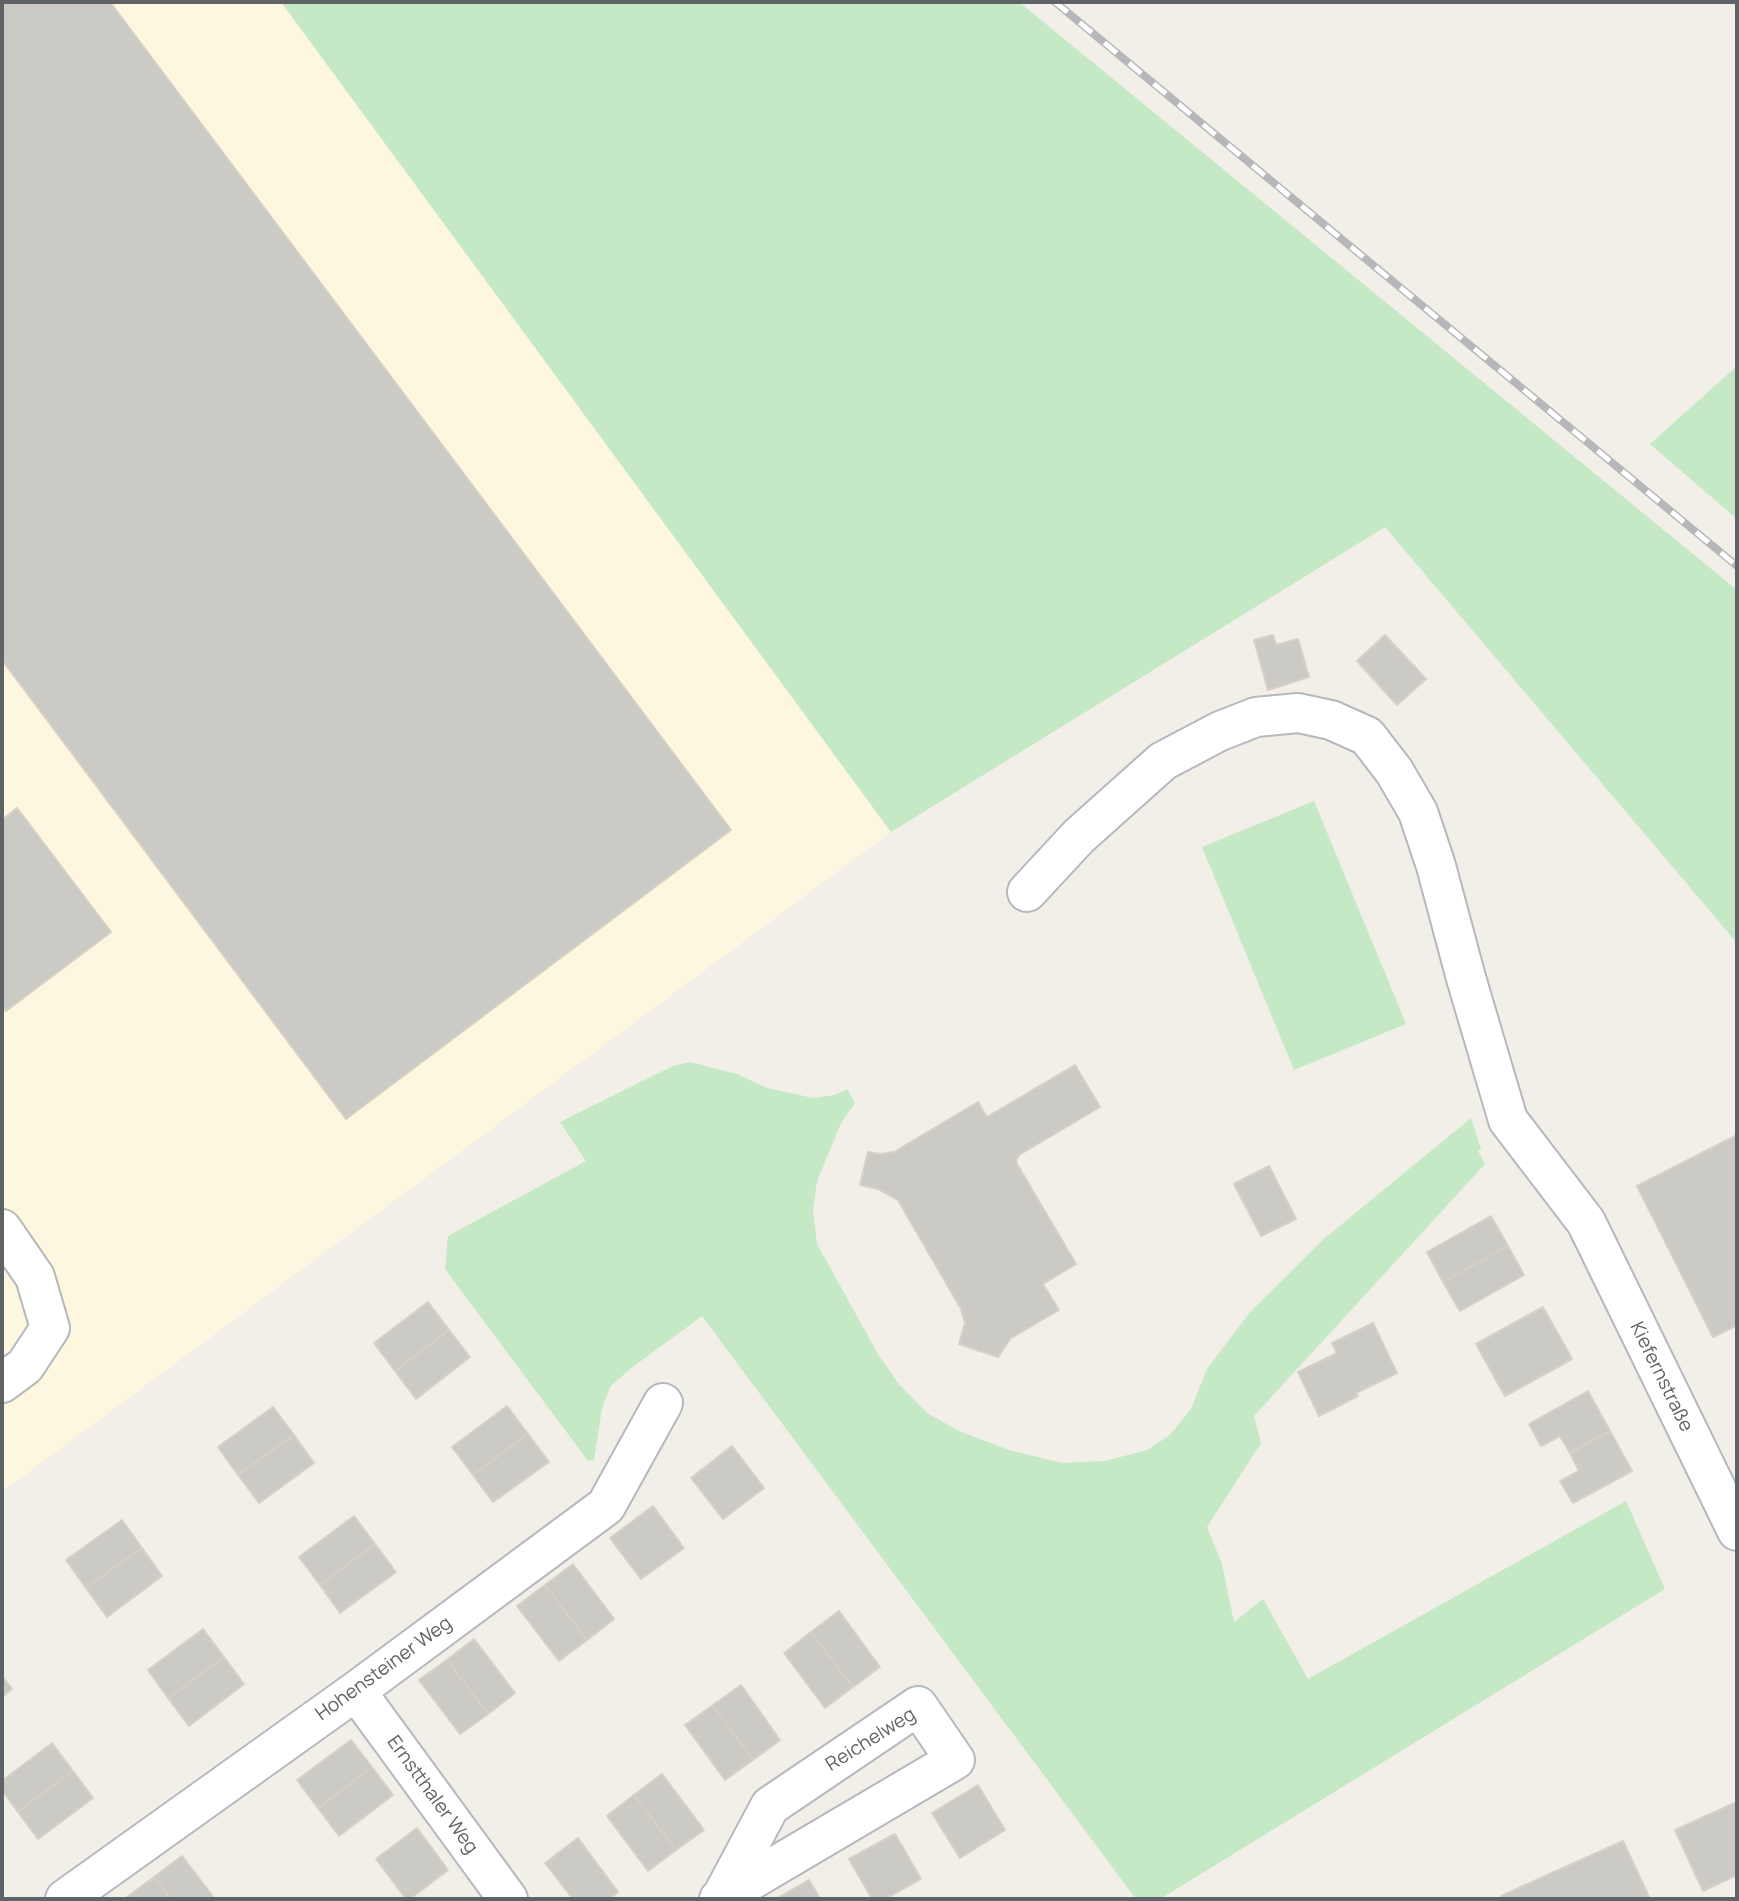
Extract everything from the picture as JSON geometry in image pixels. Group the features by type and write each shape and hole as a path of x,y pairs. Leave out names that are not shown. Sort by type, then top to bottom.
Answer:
{"street":[{"name":"Kiefernstraße","path":"1027,892 1079,836 1163,761 1220,731 1256,717 1298,713 1331,720 1367,736 1394,771 1418,812 1436,866 1508,1120 1586,1222 1737,1531"},
{"path":"2,1229 35,1277 50,1328 25,1366 2,1382"},
{"name":"Hohensteiner Weg","path":"65,1899 356,1691 606,1506 663,1403"},
{"name":"Ernstthaler Weg","path":"356,1691 508,1899"},
{"name":"Reichelweg","path":"918,1706 955,1759 720,1899 770,1806 918,1706"}],"shaded area":[{"path":"2,2 281,2 891,832 2,1492"}],"green space":[{"path":"281,2 1019,2 1737,590 1737,943 1385,527 891,832"},
{"path":"1737,366 1737,519 1650,444"},
{"path":"1314,801 1406,1024 1294,1070 1202,847"},
{"path":"690,1062 737,1074 767,1088 813,1098 835,1095 847,1089 855,1103 841,1123 817,1181 813,1210 817,1244 878,1354 898,1383 927,1413 959,1431 1009,1450 1062,1463 1105,1461 1147,1450 1170,1435 1191,1409 1207,1369 1250,1312 1325,1238 1471,1118 1481,1149 1478,1151 1485,1164 1254,1416 1261,1443 1207,1527 1222,1564 1234,1622 1263,1599 1308,1679 1626,1501 1665,1589 1160,1899 1136,1899 702,1316 610,1387 602,1408 594,1460 588,1461 445,1269 448,1236 586,1161 560,1122 673,1066"}],"building":[{"path":"2,2 110,2 731,830 346,1119 2,660"},
{"path":"1273,635 1276,645 1298,639 1309,677 1268,690 1254,640"},
{"path":"1385,635 1426,679 1397,705 1357,661"},
{"path":"17,808 111,932 6,1011 2,1005 2,820"},
{"path":"1075,1065 1100,1107 1019,1155 1016,1160 1076,1264 1043,1284 1059,1310 1011,1338 998,1357 959,1344 965,1323 961,1309 898,1200 878,1189 860,1185 868,1152 894,1152 978,1102 987,1117"},
{"path":"1737,1135 1737,1325 1713,1337 1637,1186"},
{"path":"1269,1166 1296,1219 1261,1236 1234,1184"},
{"path":"1491,1216 1508,1246 1443,1282 1427,1252"},
{"path":"1508,1246 1524,1275 1460,1311 1443,1282"},
{"path":"428,1302 449,1330 395,1371 374,1343"},
{"path":"1543,1307 1572,1359 1505,1396 1476,1344"},
{"path":"1373,1323 1397,1373 1356,1393 1358,1396 1319,1416 1298,1372 1337,1353 1332,1343"},
{"path":"449,1330 470,1357 416,1399 395,1371"},
{"path":"1588,1391 1610,1431 1570,1453 1560,1436 1541,1446 1529,1424"},
{"path":"507,1406 528,1434 473,1475 452,1447"},
{"path":"273,1407 294,1435 238,1475 218,1447"},
{"path":"1610,1431 1632,1471 1573,1503 1560,1481 1579,1471 1570,1453"},
{"path":"528,1434 549,1462 493,1502 473,1475"},
{"path":"294,1435 314,1463 259,1503 238,1475"},
{"path":"732,1446 764,1488 723,1519 691,1478"},
{"path":"653,1506 684,1548 641,1579 610,1538"},
{"path":"354,1516 375,1544 320,1585 299,1557"},
{"path":"122,1520 142,1548 86,1588 66,1560"},
{"path":"375,1544 396,1572 340,1613 320,1585"},
{"path":"142,1548 162,1576 107,1617 86,1588"},
{"path":"573,1564 614,1619 587,1640 545,1585"},
{"path":"545,1585 587,1640 559,1661 517,1606"},
{"path":"839,1611 880,1667 853,1687 811,1632"},
{"path":"203,1629 224,1657 168,1698 148,1670"},
{"path":"811,1632 853,1687 825,1708 784,1653"},
{"path":"474,1639 515,1693 488,1714 447,1660"},
{"path":"224,1657 244,1684 189,1726 168,1698"},
{"path":"447,1660 488,1714 460,1734 419,1680"},
{"path":"2,1676 12,1689 2,1697"},
{"path":"741,1685 780,1740 753,1760 713,1705"},
{"path":"713,1705 753,1760 725,1780 685,1725"},
{"path":"351,1740 372,1767 318,1808 297,1780"},
{"path":"52,1743 73,1771 18,1812 2,1790 2,1781"},
{"path":"372,1767 393,1795 339,1836 318,1808"},
{"path":"73,1771 93,1798 38,1839 18,1812"},
{"path":"662,1774 704,1830 676,1850 634,1795"},
{"path":"978,1785 1005,1830 960,1858 932,1813"},
{"path":"634,1795 676,1850 648,1871 607,1816"},
{"path":"1737,1802 1737,1875 1703,1891 1675,1830"},
{"path":"417,1828 448,1870 410,1899 406,1899 376,1859"},
{"path":"895,1834 921,1879 885,1899 872,1899 849,1859"},
{"path":"578,1838 618,1892 609,1899 573,1899 545,1863"},
{"path":"1623,1841 1650,1899 1502,1899 1501,1896"},
{"path":"182,1856 215,1899 171,1899 154,1877"},
{"path":"154,1877 171,1899 126,1898"},
{"path":"809,1880 820,1899 780,1899 779,1897"}],"railway":[{"path":"1055,2 1737,566"}]}
